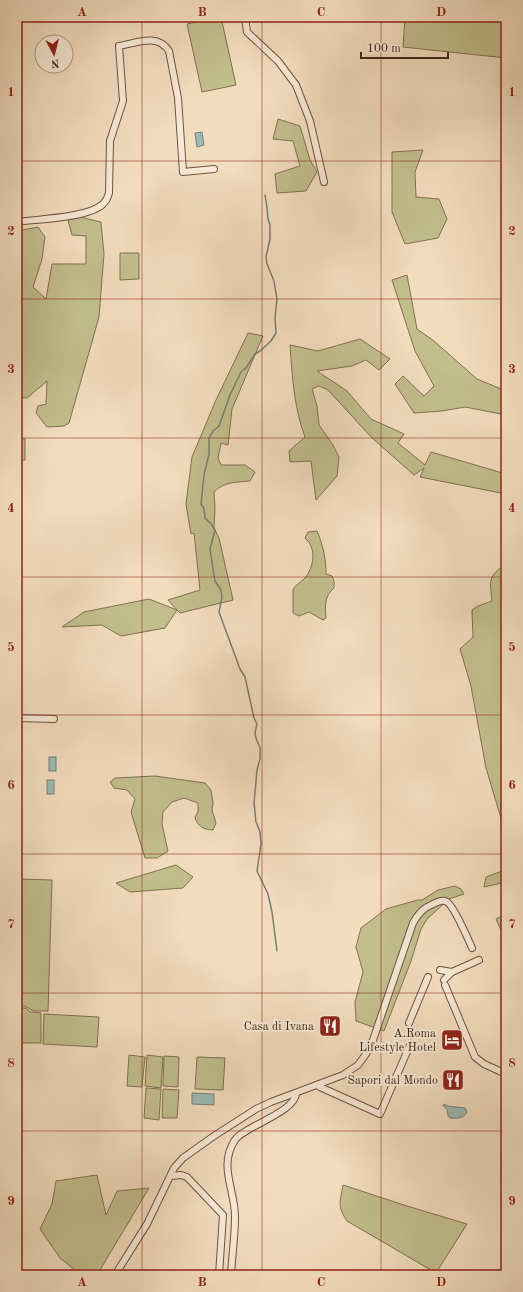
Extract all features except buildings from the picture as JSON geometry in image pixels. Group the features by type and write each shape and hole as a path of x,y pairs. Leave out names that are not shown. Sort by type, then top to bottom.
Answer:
{"street":[{"path":"244,17 247,32 278,61 296,85 310,121 324,182"},
{"path":"17,222 84,213 100,206 106,200 109,193 110,141 123,102 120,46 149,40 155,40 165,44 169,51 178,98 183,172 214,169"},
{"path":"17,718 54,719"},
{"path":"114,1275 147,1224 176,1165 183,1158 214,1136 256,1110 343,1075 363,1060 372,1040 413,923 418,915 426,908 440,901 447,902 451,905 472,948"},
{"path":"479,960 452,972 444,982 475,1057 484,1064 506,1074"},
{"path":"440,970 452,972"},
{"path":"409,1023 428,977"},
{"path":"317,1085 380,1114 410,1045"},
{"path":"231,1275 235,1217 234,1199 228,1180 227,1171 231,1149 237,1137 266,1121 285,1108 294,1099 296,1093"},
{"path":"171,1176 181,1175 187,1177 223,1214 219,1275"}],"shaded area":[{"path":"221,17 236,85 202,92 187,24"},
{"path":"405,17 506,17 506,58 403,47"},
{"path":"278,119 300,126 310,160 317,172 306,191 277,193 275,174 300,166 293,141 273,139"},
{"path":"423,150 415,172 416,197 439,199 447,219 438,238 405,244 392,212 392,152"},
{"path":"80,217 101,222 104,254 99,317 69,423 64,426 47,427 36,413 38,406 46,404 47,381 27,398 17,398 17,231 38,227 45,237 42,259 33,287 46,299 52,264 86,264 86,236 72,235 68,220"},
{"path":"120,253 139,253 139,279 120,280"},
{"path":"407,275 417,329 434,341 477,379 506,391 506,415 465,407 442,411 414,413 395,384 403,376 424,396 434,386 415,351 392,280"},
{"path":"248,333 263,336 232,409 228,445 221,443 218,458 221,465 245,465 255,472 250,481 226,484 214,492 214,528 219,538 233,600 180,613 168,600 200,590 194,533 191,534 186,504 192,457 216,400"},
{"path":"360,339 390,359 379,370 366,360 352,366 317,371 347,391 371,419 404,434 398,443 425,465 431,452 506,474 506,494 420,477 424,468 414,475 372,438 328,390 319,386 312,389 317,406 319,425 333,445 339,457 337,476 316,500 311,461 290,462 289,451 305,437 296,403 290,345 318,351"},
{"path":"17,439 25,439 25,460 17,460"},
{"path":"317,531 324,552 326,574 332,576 334,581 334,588 328,595 326,602 326,618 323,620 309,612 299,616 293,613 293,589 308,574 313,558 313,552 309,542 305,538 308,532"},
{"path":"506,564 506,835 486,768 471,686 460,649 473,637 472,610 492,601 491,580 496,572"},
{"path":"149,599 177,610 165,628 121,636 102,625 62,627 84,612"},
{"path":"155,776 205,783 211,790 213,803 212,810 216,823 213,830 199,825 195,817 198,812 198,803 184,798 172,802 163,812 162,824 168,851 157,858 145,858 131,812 135,799 127,790 114,788 110,782 115,778"},
{"path":"176,865 193,877 183,888 130,892 116,883"},
{"path":"506,867 506,882 484,887 486,877 505,870"},
{"path":"17,879 52,880 48,1011 33,1011 25,1006 17,1006"},
{"path":"455,886 461,889 464,894 449,899 427,919 421,929 411,961 384,1031 356,1021 355,1002 363,972 356,947 361,928 386,909 422,900 438,890"},
{"path":"506,914 506,931 501,930 496,919"},
{"path":"17,1008 26,1008 30,1012 41,1013 41,1043 17,1043"},
{"path":"44,1014 99,1017 97,1047 43,1044"},
{"path":"129,1055 145,1057 142,1087 127,1086"},
{"path":"147,1055 163,1057 161,1088 145,1086"},
{"path":"164,1056 179,1057 178,1087 163,1086"},
{"path":"197,1057 225,1058 223,1090 195,1089"},
{"path":"146,1088 161,1089 159,1120 144,1118"},
{"path":"163,1089 179,1090 177,1118 162,1118"},
{"path":"97,1175 106,1215 117,1191 149,1188 97,1275 74,1275 76,1271 60,1258 40,1229 52,1204 56,1181"},
{"path":"343,1185 467,1224 436,1273 347,1221 340,1204"}],"water":[{"path":"202,132 204,145 197,147 195,133"},
{"path":"49,757 56,757 56,771 49,771"},
{"path":"47,780 54,780 54,794 47,794"},
{"path":"192,1093 214,1094 214,1105 192,1104"},
{"path":"444,1104 448,1106 465,1108 467,1112 460,1118 450,1118 448,1116 447,1109 443,1106"}],"waterway":[{"path":"265,195 270,225 270,239 266,257 267,264 274,281 277,299 275,317 276,333 271,341 255,354 246,368 241,372 230,395 219,426 213,431 209,438 209,454 204,475 201,504 204,508 205,518 215,530 210,549 215,581 221,590 222,597 219,612 240,669 245,677 254,718 257,724 255,733 260,748 260,759 257,770 254,803 256,822 260,832 261,844 257,871 268,894 277,951"}],"place":[{"name":"Casa di Ivana","path":"330,1026"},
{"name":"A.Roma Lifestyle Hotel","path":"452,1040"},
{"name":"Sapori dal Mondo","path":"453,1080"}]}
